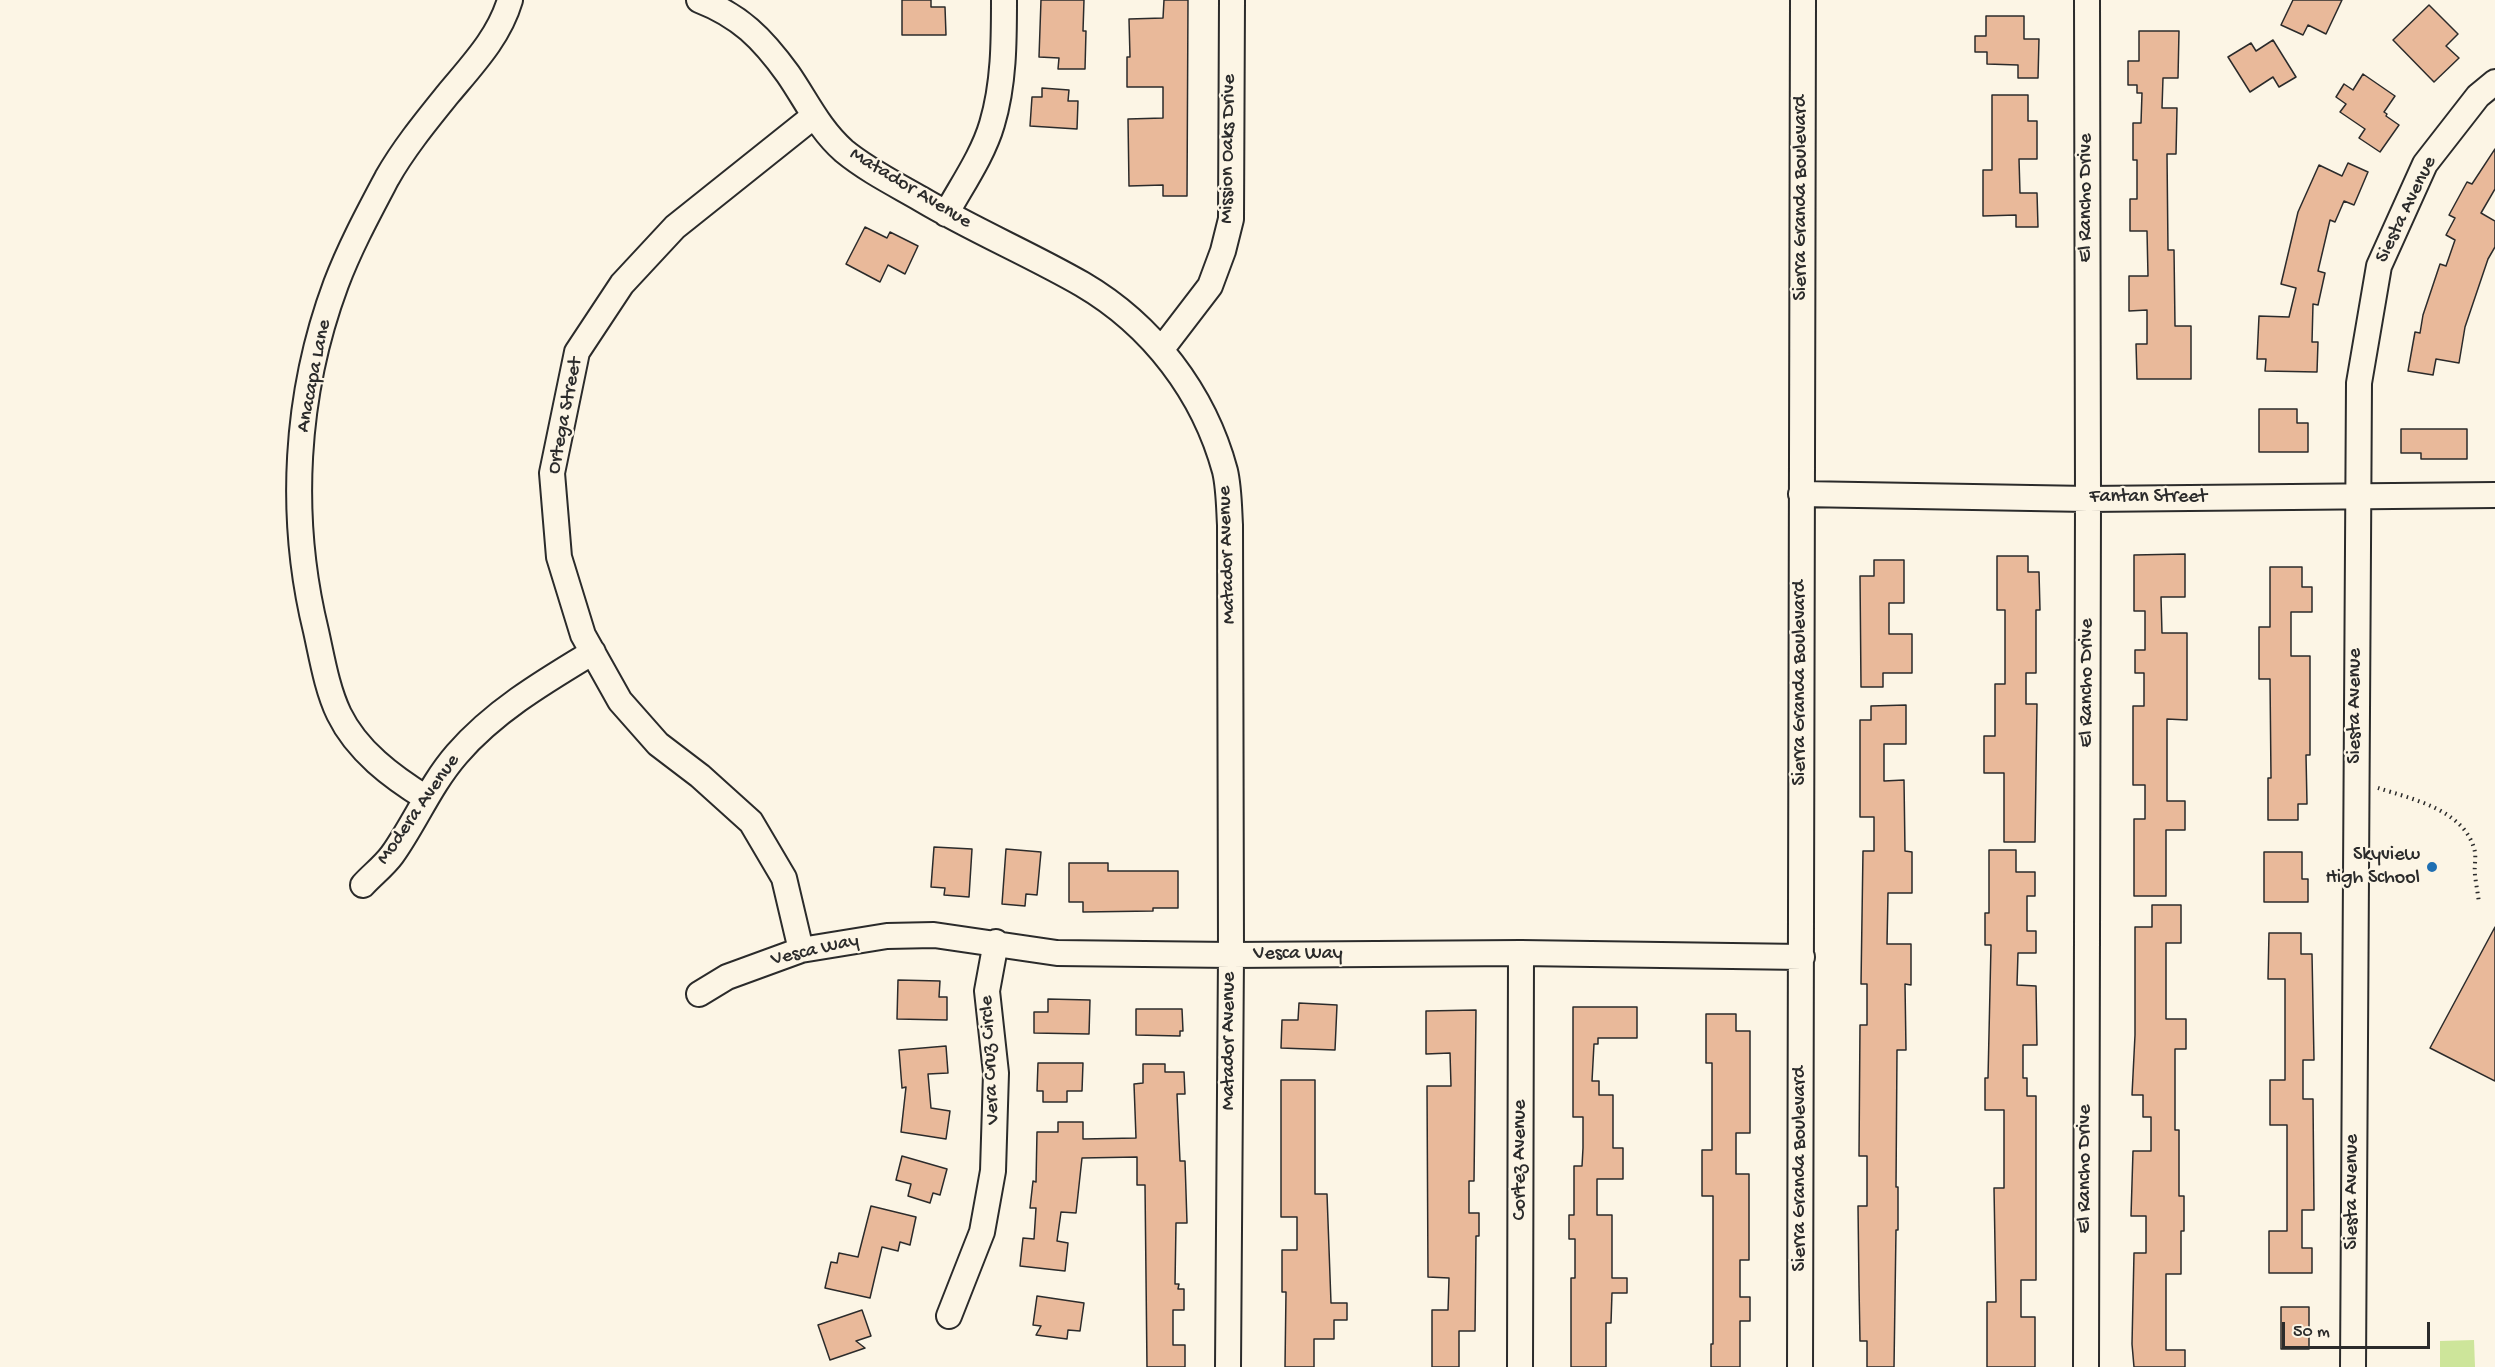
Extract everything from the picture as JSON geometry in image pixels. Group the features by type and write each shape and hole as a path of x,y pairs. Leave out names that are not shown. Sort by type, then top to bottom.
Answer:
{"street":[{"name":"Anacapa Lane","path":"426,798 394,778 363,749 340,714 326,672 310,608 300,541 299,478 304,408 316,352 336,284 363,224 389,175 420,130 492,41 510,0"},
{"name":"Matador Avenue","path":"699,0 726,5 747,26 788,75 813,116 844,151 881,176 946,214 1083,285 1124,314 1161,350 1188,385 1208,422 1225,473 1230,525 1231,956 1228,1367"},
{"path":"946,214 975,163 992,125 1001,86 1004,0"},
{"name":"Mission Oaks Drive","path":"1161,350 1210,285 1223,251 1231,219 1232,0"},
{"name":"Sierra Granda Boulevard","path":"1800,1367 1803,0"},
{"name":"El Rancho Drive","path":"2086,1367 2087,0"},
{"name":"Siesta Avenue","path":"2354,1367 2359,383 2379,266 2425,164 2478,96 2495,82"},
{"name":"Ortega Street","path":"801,950 784,878 750,822 700,776 658,744 620,701 583,634 559,557 552,473 577,352 622,284 675,227 813,116"},
{"name":"Fantan Street","path":"1801,494 2088,499 2495,495"},
{"name":"Modera Avenue","path":"363,885 391,856 426,798 457,753 488,723 534,687 593,652"},
{"name":"Vesca Way","path":"699,994 727,977 801,950 836,943 899,936 934,935 996,942 1057,953 1231,956 1521,953 1802,957"},
{"name":"Vera Cruz Circle","path":"949,1316 982,1232 993,1171 996,1073 987,990 996,942"},
{"name":"Cortez Avenue","path":"1520,1367 1521,953"}],"path":[{"path":"2378,788 2425,804 2446,814 2463,827 2472,841 2475,854 2479,903"}],"green space":[{"path":"2474,1340 2475,1367 2440,1367 2440,1341"}],"building":[{"path":"902,0 931,0 931,7 945,7 946,35 902,35"},
{"path":"1041,0 1084,0 1085,69 1058,69 1059,58 1039,57"},
{"path":"1164,0 1188,0 1187,196 1163,196 1163,185 1129,186 1128,119 1163,118 1163,87 1127,87 1127,57 1130,57 1129,19 1163,18"},
{"path":"2293,0 2342,0 2326,34 2308,25 2303,35 2281,25"},
{"path":"2429,5 2458,34 2446,46 2459,58 2434,82 2393,40"},
{"path":"1986,16 2024,16 2024,39 2039,39 2038,78 2018,78 2018,65 1987,64 1987,52 1975,52 1975,36 1986,36"},
{"path":"2139,31 2179,31 2178,78 2163,78 2162,108 2177,108 2176,154 2167,154 2168,250 2174,250 2175,326 2191,326 2191,379 2137,379 2136,344 2147,344 2147,310 2129,311 2129,276 2148,276 2147,231 2130,231 2130,199 2137,199 2137,160 2133,160 2133,123 2141,123 2142,93 2137,93 2137,85 2128,85 2128,61 2139,61"},
{"path":"2273,40 2296,77 2279,87 2273,77 2250,92 2228,57 2251,43 2256,51"},
{"path":"2363,74 2395,96 2384,112 2399,125 2380,152 2359,138 2365,129 2340,112 2346,104 2336,97 2344,84 2353,90"},
{"path":"1042,88 1069,90 1068,101 1078,101 1077,129 1030,126 1032,97 1042,97"},
{"path":"1992,95 2028,95 2028,121 2037,121 2037,159 2019,159 2020,193 2037,193 2038,227 2016,227 2016,215 1983,216 1983,170 1992,170"},
{"path":"2495,149 2495,189 2481,213 2495,221 2495,247 2488,259 2465,327 2459,363 2436,359 2433,375 2408,371 2415,332 2420,333 2423,315 2440,264 2446,266 2455,240 2446,235 2455,218 2449,215 2467,182 2472,184"},
{"path":"2348,163 2368,172 2354,205 2344,201 2335,222 2330,220 2318,271 2325,273 2318,305 2313,304 2312,342 2318,342 2317,372 2265,371 2266,359 2257,359 2259,316 2289,317 2296,288 2281,284 2298,212 2319,165 2342,176"},
{"path":"865,227 887,238 890,232 918,246 905,274 888,265 880,282 846,264"},
{"path":"2259,409 2297,409 2297,423 2308,423 2308,452 2259,452"},
{"path":"2401,429 2467,429 2467,459 2421,459 2421,453 2401,453"},
{"path":"2185,554 2185,597 2161,597 2162,633 2187,633 2187,720 2167,719 2167,801 2185,801 2185,830 2166,830 2166,896 2134,896 2134,819 2145,819 2145,785 2133,785 2133,706 2144,706 2144,673 2135,673 2135,650 2145,650 2145,611 2134,611 2134,555"},
{"path":"1997,556 2028,556 2028,572 2039,572 2040,610 2036,610 2036,673 2026,673 2026,704 2037,704 2035,842 2004,842 2004,773 1984,773 1984,736 1995,736 1995,684 2005,684 2005,610 1997,610"},
{"path":"1874,560 1904,560 1904,603 1889,603 1889,634 1912,634 1912,673 1883,673 1883,687 1861,687 1860,576 1874,576"},
{"path":"2270,567 2302,567 2302,587 2312,587 2312,612 2291,612 2291,656 2310,656 2310,755 2306,755 2307,804 2298,804 2298,820 2268,820 2268,778 2271,778 2270,679 2259,679 2259,627 2270,627"},
{"path":"1906,705 1906,744 1884,744 1884,781 1904,780 1905,851 1912,852 1912,893 1888,893 1887,944 1911,944 1911,985 1905,984 1906,1050 1897,1050 1898,1230 1896,1230 1894,1367 1867,1367 1867,1341 1860,1341 1858,1206 1867,1206 1867,1156 1859,1156 1860,1025 1867,1025 1867,984 1861,984 1863,851 1874,851 1874,817 1860,817 1860,720 1871,720 1871,706"},
{"path":"934,847 972,849 969,897 944,895 945,888 931,887"},
{"path":"1006,849 1041,852 1037,895 1026,894 1025,906 1002,904"},
{"path":"1989,850 2016,850 2016,872 2035,872 2035,896 2027,896 2027,931 2036,931 2036,953 2018,953 2017,985 2036,986 2037,1045 2023,1045 2023,1078 2027,1078 2027,1096 2036,1096 2036,1280 2021,1280 2021,1317 2035,1317 2035,1367 1987,1367 1987,1302 1996,1302 1994,1188 2004,1188 2004,1110 1985,1110 1985,1078 1988,1078 1991,945 1985,945 1985,913 1989,913"},
{"path":"2264,852 2302,852 2302,879 2308,879 2308,902 2264,902"},
{"path":"1069,863 1108,863 1108,871 1178,871 1178,908 1153,908 1153,911 1083,912 1083,902 1069,902"},
{"path":"2152,905 2181,905 2181,943 2166,943 2166,1019 2186,1019 2186,1049 2175,1049 2175,1130 2179,1130 2179,1196 2184,1196 2184,1231 2181,1231 2181,1274 2166,1274 2166,1350 2185,1350 2185,1367 2134,1367 2132,1344 2134,1253 2146,1253 2146,1216 2131,1216 2133,1151 2151,1151 2151,1117 2143,1117 2143,1095 2132,1095 2135,1035 2135,927 2152,927"},
{"path":"2495,927 2495,1081 2430,1048"},
{"path":"2269,933 2301,933 2301,954 2312,954 2314,1060 2303,1060 2303,1099 2313,1099 2314,1210 2302,1210 2302,1248 2312,1248 2312,1273 2269,1273 2269,1231 2287,1231 2287,1125 2270,1125 2270,1080 2285,1080 2285,979 2268,979"},
{"path":"898,980 940,981 939,997 947,997 947,1020 897,1019"},
{"path":"1048,999 1090,1000 1089,1034 1034,1033 1034,1012 1048,1012"},
{"path":"1299,1003 1337,1005 1335,1050 1281,1048 1282,1020 1298,1020"},
{"path":"1573,1007 1637,1007 1637,1038 1598,1038 1598,1044 1594,1044 1592,1081 1599,1081 1599,1095 1613,1095 1613,1148 1623,1148 1623,1179 1597,1179 1597,1215 1612,1215 1612,1278 1627,1278 1627,1293 1612,1293 1611,1323 1606,1323 1606,1367 1571,1367 1571,1278 1575,1278 1575,1239 1569,1239 1569,1215 1574,1215 1574,1166 1582,1166 1583,1148 1583,1117 1573,1117"},
{"path":"1136,1009 1182,1009 1183,1031 1180,1031 1180,1036 1136,1035"},
{"path":"1476,1010 1474,1181 1469,1181 1469,1213 1479,1213 1479,1236 1476,1236 1475,1331 1459,1331 1459,1367 1432,1367 1432,1310 1448,1310 1449,1278 1428,1277 1427,1086 1451,1086 1450,1053 1426,1054 1426,1011"},
{"path":"1706,1014 1736,1014 1736,1031 1750,1031 1750,1133 1736,1133 1736,1174 1749,1174 1749,1260 1740,1260 1740,1297 1750,1297 1750,1321 1740,1321 1740,1367 1711,1367 1713,1196 1702,1196 1702,1150 1712,1150 1712,1063 1706,1063"},
{"path":"946,1046 948,1073 928,1074 931,1108 950,1111 946,1139 901,1132 906,1087 902,1088 899,1050"},
{"path":"1038,1063 1083,1063 1082,1091 1067,1091 1067,1102 1043,1102 1043,1091 1037,1091"},
{"path":"1143,1064 1165,1064 1165,1072 1184,1072 1185,1094 1177,1094 1180,1161 1185,1161 1187,1223 1176,1223 1175,1284 1179,1284 1178,1289 1184,1289 1184,1310 1173,1310 1173,1345 1185,1345 1185,1367 1147,1367 1145,1185 1137,1185 1137,1157 1082,1158 1076,1213 1061,1212 1057,1241 1068,1243 1065,1271 1020,1266 1023,1238 1034,1239 1036,1208 1030,1208 1033,1181 1036,1182 1037,1132 1058,1132 1058,1122 1083,1122 1083,1139 1136,1138 1134,1084 1143,1083"},
{"path":"1281,1080 1315,1080 1315,1194 1327,1194 1331,1303 1347,1303 1347,1320 1334,1320 1334,1339 1314,1339 1314,1367 1285,1367 1286,1292 1282,1292 1282,1250 1297,1250 1297,1217 1281,1217"},
{"path":"902,1156 947,1169 940,1195 933,1193 930,1203 908,1196 911,1184 896,1180"},
{"path":"871,1206 916,1217 910,1245 900,1242 898,1251 882,1247 870,1298 825,1288 831,1262 837,1263 839,1253 858,1257"},
{"path":"1037,1296 1084,1303 1080,1331 1068,1330 1067,1339 1036,1335 1041,1326 1033,1325"},
{"path":"2281,1307 2309,1307 2309,1349 2281,1349"},
{"path":"862,1310 871,1336 856,1341 865,1348 830,1360 818,1325"}],"place":[{"name":"Skyview High School","path":"2432,867"}]}
